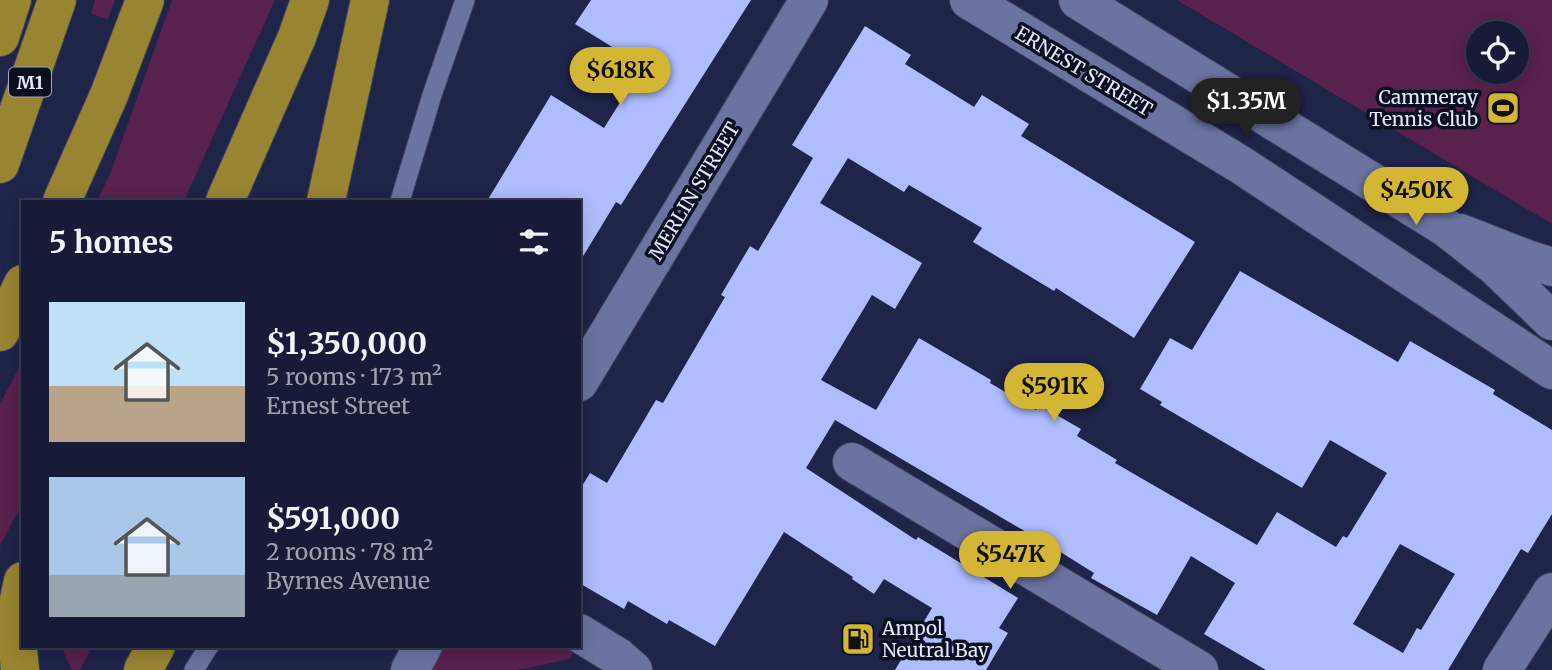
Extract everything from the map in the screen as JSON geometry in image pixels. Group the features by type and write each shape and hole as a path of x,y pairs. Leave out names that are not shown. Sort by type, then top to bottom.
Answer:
{"highway":[{"path":"0,37 12,0"},
{"name":"M1","path":"0,164 57,0"},
{"path":"62,200 109,95 145,0"},
{"path":"225,200 297,37 310,0"},
{"path":"326,200 370,0"},
{"path":"0,332 21,288"},
{"path":"18,663 15,618 21,590"}],"main road":[{"name":"MERLIN STREET","path":"581,379 809,0"},
{"name":"ERNEST STREET","path":"969,0 1283,193 1552,370"},
{"path":"1078,0 1445,227 1547,311"},
{"path":"1283,193 1483,294 1503,302 1547,311"},
{"path":"1445,227 1552,267"},
{"path":"852,462 1162,661 1199,670"},
{"path":"1502,670 1552,592"},
{"path":"581,634 618,657 633,670"},
{"path":"410,670 422,648"}],"lane":[{"path":"400,200 432,95 465,0"},
{"path":"194,670 208,648"}],"shaded area":[{"path":"95,0 115,0 108,19 91,14"},
{"path":"172,0 275,0 184,200 97,200 110,174"},
{"path":"1177,0 1552,0 1552,224"},
{"path":"21,364 21,506 0,546 0,404"},
{"path":"62,648 91,648 80,670 72,670"},
{"path":"434,648 568,648 573,651 570,659 517,670 421,670"}],"building":[{"path":"591,0 751,0 621,205 616,202 581,260 581,200 488,200 551,95 604,128 643,66 575,24"},
{"path":"865,26 911,55 905,64 974,107 982,95 1029,124 1021,136 1195,242 1134,338 1056,288 1054,291 973,242 982,228 909,185 904,192 848,158 820,203 922,263 895,309 872,295 821,380 876,410 919,338 1036,410 1039,405 1081,429 1077,436 1117,460 1115,463 1257,545 1277,512 1336,547 1343,536 1347,538 1387,473 1330,440 1302,488 1160,405 1162,402 1140,389 1170,338 1192,350 1240,271 1398,362 1410,341 1495,390 1493,394 1552,430 1552,514 1528,553 1521,549 1448,670 1266,670 1204,634 1235,583 1191,556 1157,615 1091,578 1094,573 1062,553 835,420 806,468 916,540 918,537 1018,598 999,628 1008,633 986,670 895,670 932,608 884,579 874,594 784,532 715,646 669,620 667,624 628,601 624,609 581,584 581,488 590,473 607,483 656,400 663,403 725,297 721,295 750,246 758,251 813,158 792,145","holes":["1400,544 1455,574 1421,630 1417,628 1403,653 1353,624"]}],"place":[{"name":"Cammeray Tennis Club","path":"1503,108"},
{"name":"Ampol Neutral Bay","path":"858,639"}]}
